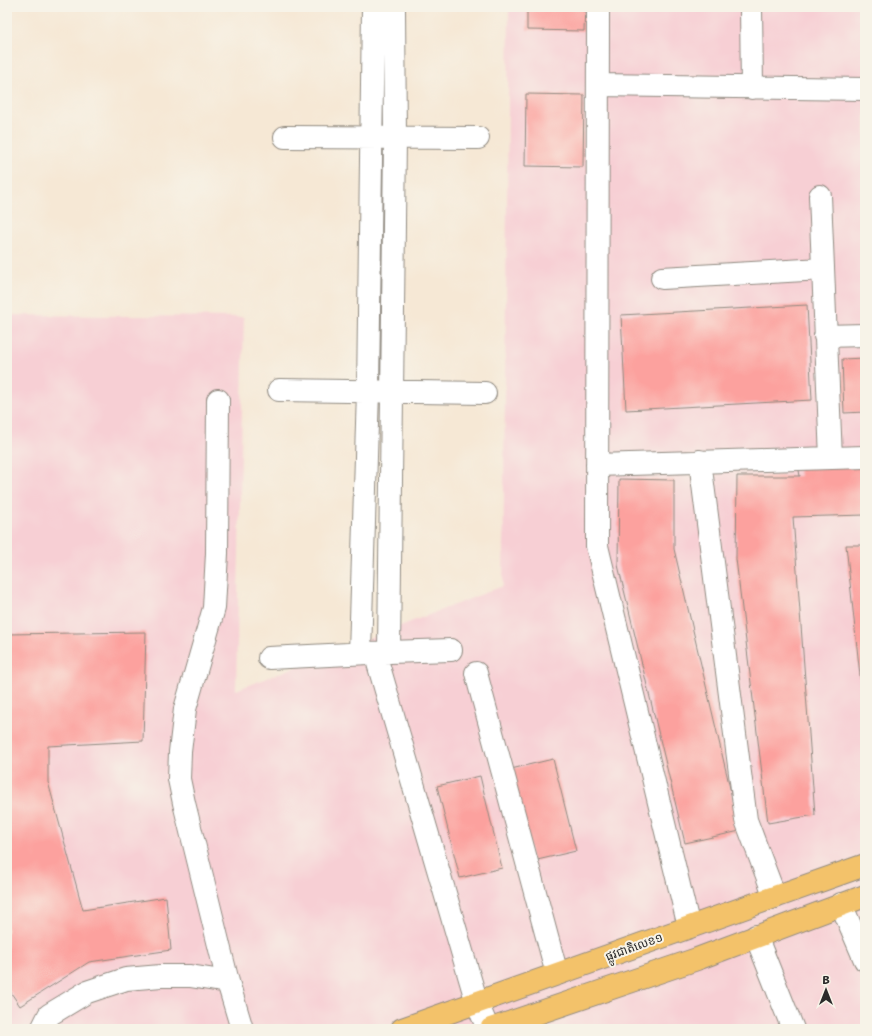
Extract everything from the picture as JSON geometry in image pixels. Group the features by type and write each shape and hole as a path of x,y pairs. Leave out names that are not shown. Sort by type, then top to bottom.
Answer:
{"highway":[{"name":"ផ្លូវជាតិលេខ១","path":"402,1029 865,865"},
{"path":"490,1029 697,959 865,896"}],"street":[{"path":"373,7 368,391 375,653 477,1002 490,1029"},
{"path":"375,653 392,392 395,138 394,7"},
{"path":"598,7 597,546 689,927"},
{"path":"750,7 752,88"},
{"path":"598,86 865,89"},
{"path":"285,137 478,138"},
{"path":"820,196 831,458"},
{"path":"662,278 822,269"},
{"path":"826,336 865,335"},
{"path":"279,390 486,393"},
{"path":"218,400 217,553 214,608 185,709 180,752 179,779 228,982 242,1029"},
{"path":"597,464 865,457"},
{"path":"700,462 746,820 775,897"},
{"path":"269,658 451,650"},
{"path":"476,673 557,974"},
{"path":"841,904 865,960"},
{"path":"756,936 793,1029"},
{"path":"42,1029 49,1015 87,992 126,979 161,976 190,976 228,982"}],"shaded area":[{"path":"509,7 865,7 865,1029 7,1029 7,315 244,317 236,690 503,586"}],"building":[{"path":"527,7 585,7 584,31 527,30"},
{"path":"526,94 584,95 583,167 525,166"},
{"path":"807,305 812,400 626,410 621,315"},
{"path":"865,358 865,412 844,413 842,359"},
{"path":"865,463 865,515 793,517 815,815 768,823 736,559 737,476 800,476 798,465"},
{"path":"619,479 674,480 674,549 740,831 685,843 618,565"},
{"path":"846,545 865,545 865,713 864,713"},
{"path":"146,632 143,741 48,746 48,782 83,910 166,897 171,950 89,962 20,1006 7,987 7,634"},
{"path":"553,759 576,851 533,861 511,769"},
{"path":"480,776 502,868 460,878 437,786"}]}
